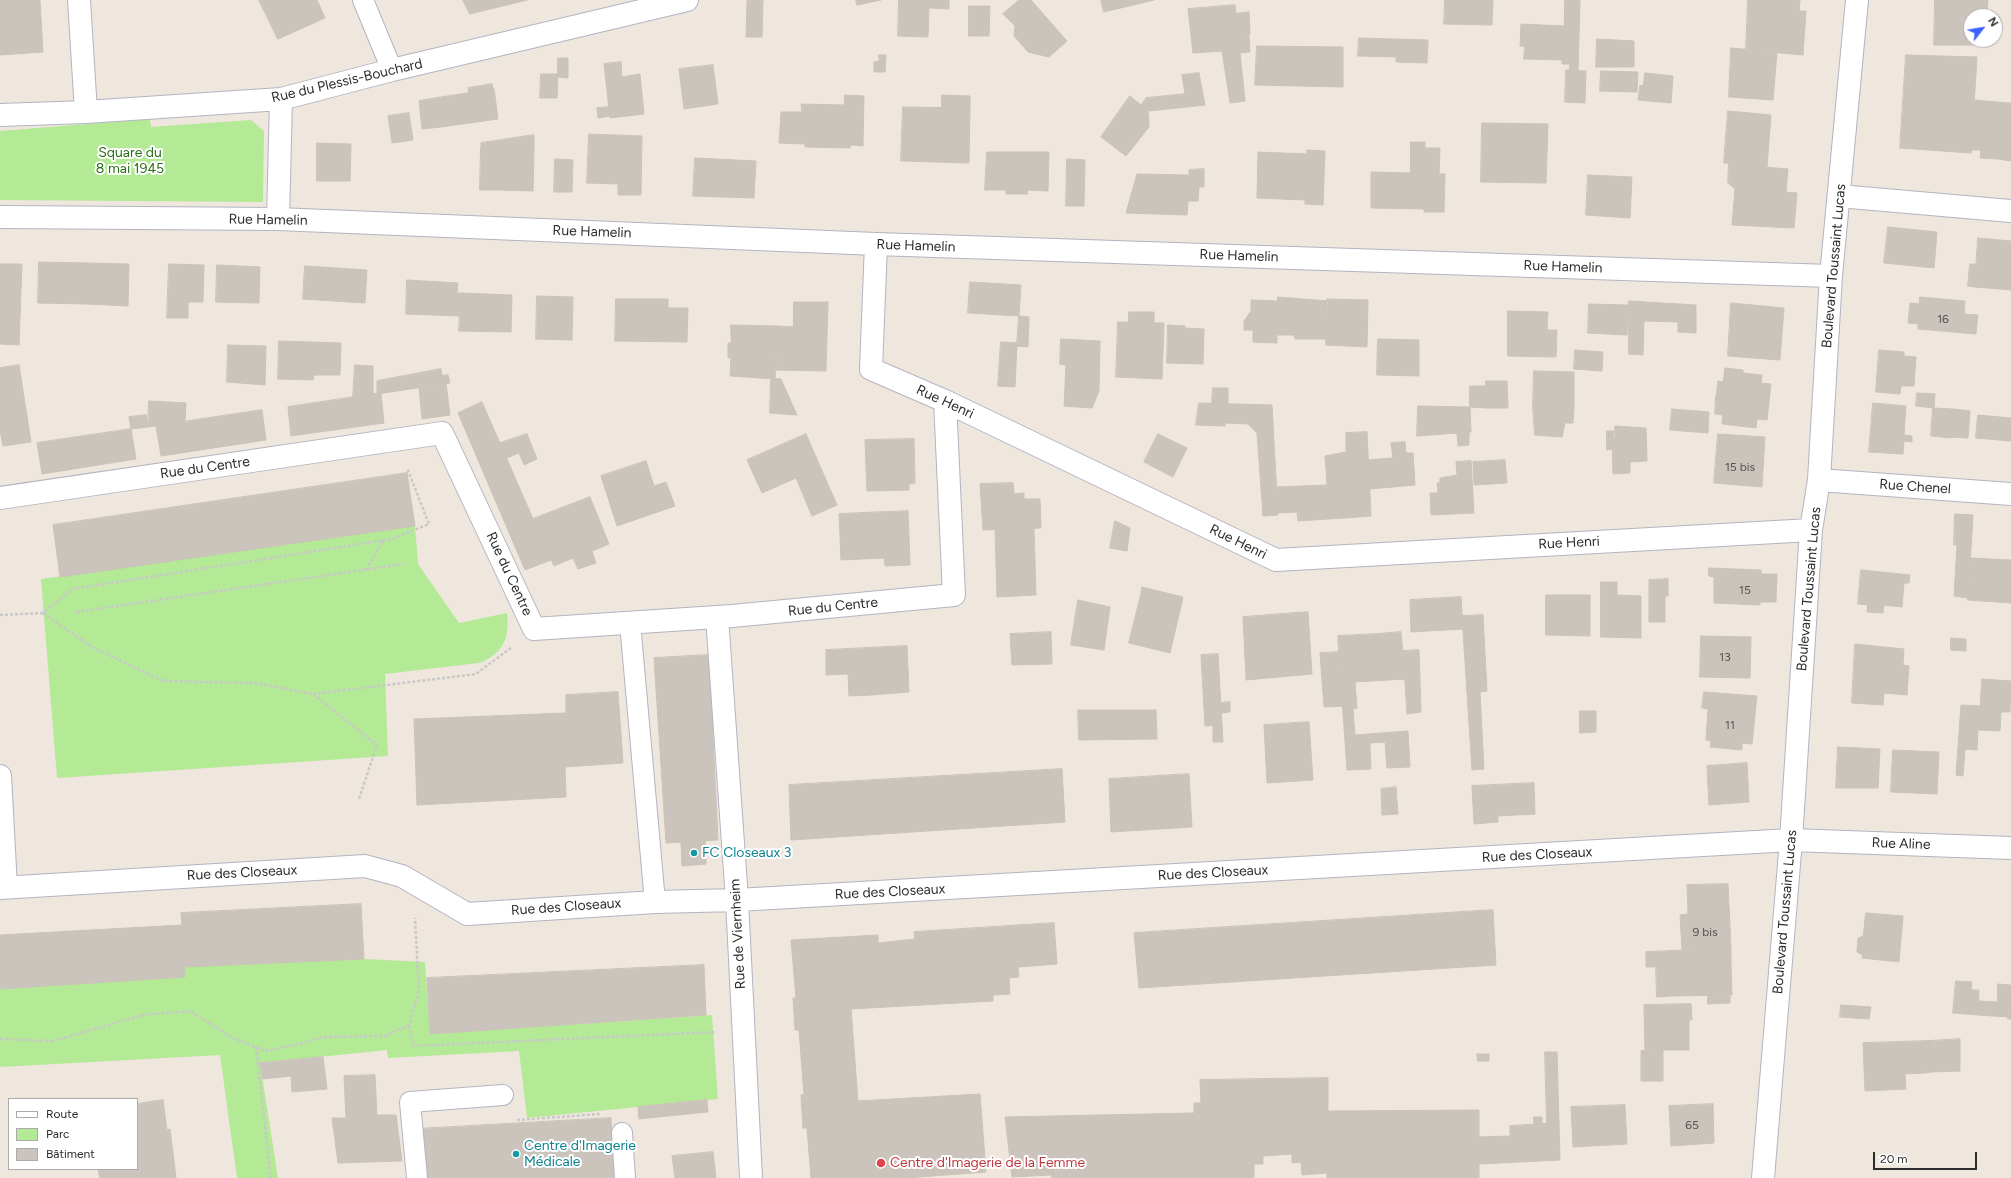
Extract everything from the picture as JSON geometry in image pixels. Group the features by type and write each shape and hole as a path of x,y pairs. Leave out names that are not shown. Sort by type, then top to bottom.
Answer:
{"street":[{"path":"80,0 86,112"},
{"name":"Rue du Plessis-Bouchard","path":"0,115 86,112 281,99 392,70 687,0"},
{"name":"Boulevard Toussaint Lucas","path":"1763,1178 1791,840 1810,530 1819,480 1831,276 1857,0"},
{"path":"278,219 281,99"},
{"path":"1839,196 2011,211"},
{"name":"Rue Hamelin","path":"0,217 278,219 876,244 1831,276"},
{"name":"Rue Henri","path":"876,244 871,369 944,401 1276,560 1810,530"},
{"name":"Rue du Centre","path":"0,498 442,433 534,629 717,617 954,595 944,401"},
{"name":"Rue Chenel","path":"1819,480 2011,494"},
{"name":"Rue de Viernheim","path":"717,617 737,900 751,1178"},
{"path":"0,776 3,888"},
{"name":"Rue Aline","path":"1791,840 2011,848"},
{"name":"Rue des Closeaux","path":"3,888 365,866 402,876 467,914 655,902 737,900 1791,840"}],"lane":[{"path":"363,0 375,25 382,49 392,70"},
{"path":"630,623 655,902"},
{"path":"417,1178 410,1102 503,1095"},
{"path":"622,1133 625,1178"}],"path":[{"path":"0,615 44,613 72,589 392,539 429,524 396,440"},
{"path":"366,570 384,540"},
{"path":"76,612 403,564"},
{"path":"44,613 90,646 163,681 255,683 313,694 476,674 534,629"},
{"path":"313,694 377,745 359,799"},
{"path":"413,882 419,991 409,1025 413,1046 743,1031"},
{"path":"0,1039 53,1041 143,1015 190,1011 231,1036 265,1051 324,1037 385,1036 409,1025"},
{"path":"256,1047 271,1178"},
{"path":"479,1097 503,1121 620,1113 622,1133"}],"green space":[{"name":"Square du 8 mai 1945","path":"150,119 151,127 251,120 264,131 263,202 0,200 0,131"},
{"path":"415,526 418,564 459,623 507,613 508,622 506,637 499,650 494,655 479,663 385,674 388,756 57,778 41,579"},
{"path":"364,959 425,962 430,1034 712,1015 718,1099 527,1118 519,1051 388,1058 387,1050 260,1063 278,1178 237,1178 220,1055 0,1067 0,989 185,977 184,967"}],"building":[{"path":"0,0 40,0 43,52 0,55"},
{"path":"259,0 317,0 325,18 278,39"},
{"path":"463,0 527,0 470,14"},
{"path":"764,0 747,5 747,1"},
{"path":"856,0 881,0 857,5"},
{"path":"899,0 949,0 949,9 929,8 928,37 898,36"},
{"path":"1019,0 1031,0 1067,41 1049,57 1028,52 1014,36 1015,26 1003,14"},
{"path":"1101,0 1154,0 1104,12"},
{"path":"1445,0 1493,0 1492,25 1444,24"},
{"path":"1565,0 1580,0 1578,71 1569,70 1570,64 1562,64 1562,47 1520,46 1521,24 1564,26"},
{"path":"1748,0 1800,0 1799,11 1806,11 1803,55 1746,50"},
{"path":"1935,0 1988,0 1988,8 1963,8 1963,45 1934,45"},
{"path":"763,1 762,37 746,37 747,5"},
{"path":"1235,5 1245,101 1230,103 1222,51 1193,53 1188,9"},
{"path":"969,6 990,6 989,36 969,36"},
{"path":"1249,12 1250,34 1238,36 1236,14"},
{"path":"1249,35 1250,52 1240,53 1238,36"},
{"path":"1359,38 1428,40 1427,63 1396,62 1396,57 1358,56"},
{"path":"1597,39 1634,41 1634,67 1596,67"},
{"path":"1257,46 1343,47 1343,87 1255,85"},
{"path":"1525,46 1562,47 1562,60 1524,59"},
{"path":"1731,48 1777,52 1773,100 1729,97"},
{"path":"879,55 886,55 885,72 874,72 874,62 879,61"},
{"path":"1906,55 1977,57 1971,153 1900,148"},
{"path":"558,58 568,58 568,78 558,77"},
{"path":"621,62 622,77 640,74 644,114 610,118 604,64"},
{"path":"713,65 718,104 684,109 679,69"},
{"path":"1566,70 1586,71 1585,103 1565,102"},
{"path":"1601,71 1638,72 1637,92 1600,91"},
{"path":"1199,73 1205,105 1187,107 1182,75"},
{"path":"1645,73 1673,76 1671,103 1638,100 1640,85 1643,86"},
{"path":"541,74 558,74 557,98 540,98"},
{"path":"492,84 493,89 469,93 468,88"},
{"path":"494,89 498,119 441,127 437,98"},
{"path":"1185,94 1187,107 1148,111 1141,105 1146,98"},
{"path":"845,95 864,96 863,146 851,145 850,148 805,147 805,144 779,143 781,112 802,112 801,104 844,105"},
{"path":"942,95 970,96 970,108 942,107"},
{"path":"1130,96 1148,111 1149,127 1126,156 1101,137"},
{"path":"437,98 441,127 422,129 419,101"},
{"path":"1974,100 2008,103 2007,111 2011,111 2011,153 1998,151 1998,159 1980,158 1981,150 1971,150"},
{"path":"2008,103 2011,103 2011,111 2007,111"},
{"path":"609,107 610,116 598,118 597,108"},
{"path":"903,107 970,108 969,163 901,161"},
{"path":"1728,111 1771,115 1767,167 1724,163"},
{"path":"409,113 413,140 392,143 388,116"},
{"path":"1482,123 1548,124 1546,183 1481,182"},
{"path":"589,134 642,136 641,195 618,195 618,184 587,183"},
{"path":"534,135 534,148 481,147 481,143"},
{"path":"1411,142 1425,142 1425,148 1440,148 1439,174 1445,174 1444,212 1424,212 1424,209 1371,208 1371,172 1410,173"},
{"path":"317,143 351,144 350,181 317,181"},
{"path":"481,147 534,148 533,191 499,190 500,184 480,184"},
{"path":"1307,150 1325,151 1323,205 1305,204 1305,200 1257,198 1258,152 1307,154"},
{"path":"1998,151 2011,153 2011,161 1998,159"},
{"path":"987,152 1049,152 1048,191 1027,190 1028,194 1006,194 1006,190 985,190"},
{"path":"695,158 756,161 754,198 693,196"},
{"path":"555,159 573,160 572,192 554,192"},
{"path":"1067,159 1085,160 1084,206 1066,206"},
{"path":"1729,164 1788,169 1786,192 1797,193 1794,228 1732,225 1735,189 1728,183"},
{"path":"1204,169 1204,187 1199,187 1198,201 1188,201 1187,215 1126,213 1137,174 1189,175 1189,170"},
{"path":"1588,175 1632,177 1630,218 1586,215"},
{"path":"480,184 500,184 499,190 480,190"},
{"path":"1888,227 1937,232 1934,268 1884,263"},
{"path":"1978,238 2011,241 2011,290 1975,287"},
{"path":"39,262 88,263 87,304 38,303"},
{"path":"88,263 129,264 128,306 87,304"},
{"path":"0,264 22,264 19,345 0,344"},
{"path":"169,264 204,265 203,302 188,302 188,318 167,318"},
{"path":"1970,264 1976,264 1975,287 1968,286"},
{"path":"217,265 260,267 259,303 216,302"},
{"path":"305,266 367,270 365,303 303,299"},
{"path":"407,280 458,283 457,293 461,293 460,316 406,314"},
{"path":"970,282 1021,285 1019,316 968,313"},
{"path":"461,293 512,295 511,332 459,331"},
{"path":"537,296 573,297 572,340 536,339"},
{"path":"1278,297 1328,301 1326,339 1295,339 1294,335 1277,335 1277,343 1253,342 1253,330 1244,330 1244,321 1251,311 1251,300 1277,301"},
{"path":"1920,297 1965,301 1964,314 1978,315 1976,334 1918,329 1918,324 1908,323 1910,303 1919,304"},
{"path":"616,299 668,299 668,308 688,308 687,342 615,341"},
{"path":"1327,299 1368,300 1367,347 1326,345"},
{"path":"1629,301 1696,305 1696,333 1678,332 1678,322 1644,321 1643,355 1629,354"},
{"path":"794,302 828,302 826,371 776,370 777,326 793,327"},
{"path":"1731,303 1784,308 1780,360 1728,356"},
{"path":"1589,304 1628,305 1627,335 1588,333"},
{"path":"1508,311 1548,312 1547,330 1557,330 1556,357 1508,356"},
{"path":"1129,312 1154,312 1154,323 1129,322"},
{"path":"1019,316 1029,317 1028,347 1017,346"},
{"path":"1118,322 1164,323 1162,379 1116,377"},
{"path":"731,325 777,326 775,379 730,376 731,357 728,358 728,343 731,343"},
{"path":"1168,325 1204,329 1203,364 1167,363"},
{"path":"1061,339 1100,341 1099,391 1092,408 1064,406 1066,365 1060,364"},
{"path":"1378,339 1419,340 1419,376 1377,375"},
{"path":"279,341 341,343 340,375 314,375 313,380 278,379"},
{"path":"1001,342 1017,343 1015,387 998,386"},
{"path":"228,345 266,346 265,385 227,382"},
{"path":"1575,350 1603,352 1602,371 1574,369"},
{"path":"1879,350 1904,352 1904,356 1916,357 1914,386 1901,386 1900,394 1876,392"},
{"path":"19,365 31,442 3,446 0,430 0,368"},
{"path":"355,365 373,366 373,394 353,397"},
{"path":"1725,368 1743,370 1743,373 1762,375 1761,383 1771,384 1769,402 1716,397 1718,381 1723,382"},
{"path":"441,369 443,384 377,394 377,381"},
{"path":"1534,371 1574,372 1574,407 1533,407"},
{"path":"448,375 450,383 443,384 442,376"},
{"path":"771,378 781,379 797,415 770,413"},
{"path":"1486,381 1507,381 1508,408 1486,408"},
{"path":"446,383 450,415 422,419 419,387"},
{"path":"1470,386 1486,386 1486,408 1470,407"},
{"path":"1213,388 1228,388 1228,403 1212,403"},
{"path":"381,393 384,423 291,436 288,407"},
{"path":"1917,393 1935,394 1934,408 1916,406"},
{"path":"1716,397 1769,402 1767,420 1757,419 1756,428 1722,424 1723,415 1715,414"},
{"path":"149,401 186,403 185,422 148,427"},
{"path":"482,402 551,560 525,570 458,413"},
{"path":"1199,403 1272,405 1278,515 1263,516 1257,433 1248,424 1225,423 1225,426 1196,425"},
{"path":"1873,403 1906,406 1904,435 1912,436 1912,442 1904,441 1903,454 1869,452"},
{"path":"1418,406 1470,407 1471,432 1417,436"},
{"path":"1533,407 1574,407 1573,423 1565,423 1562,437 1535,435"},
{"path":"1933,408 1953,409 1951,438 1931,436"},
{"path":"1672,409 1709,412 1708,433 1670,430"},
{"path":"1953,409 1970,411 1968,438 1951,437"},
{"path":"262,410 266,440 161,456 156,426"},
{"path":"146,415 148,427 131,429 129,417"},
{"path":"1978,415 2011,418 2011,441 1976,438"},
{"path":"1615,426 1646,428 1647,461 1630,462 1630,473 1613,474 1612,438 1615,437"},
{"path":"131,429 136,459 42,474 37,443"},
{"path":"1607,431 1614,431 1612,449 1607,450"},
{"path":"1367,432 1371,516 1359,517 1357,509 1344,509 1344,518 1298,521 1297,512 1278,513 1277,487 1327,485 1325,456 1346,452 1346,433"},
{"path":"1469,432 1469,445 1458,446 1457,433"},
{"path":"527,434 537,459 524,465 519,453 507,458 500,443"},
{"path":"806,434 837,505 812,516 796,478 762,493 747,460"},
{"path":"1158,434 1187,448 1173,477 1144,462"},
{"path":"1718,434 1765,437 1762,487 1714,483"},
{"path":"914,439 915,483 909,484 909,490 867,491 865,440"},
{"path":"1405,442 1406,453 1413,453 1415,485 1370,489 1368,460 1393,458 1391,443"},
{"path":"1505,460 1507,483 1474,485 1473,462"},
{"path":"646,461 654,486 666,482 675,506 617,526 601,476"},
{"path":"1471,461 1474,513 1431,515 1430,493 1438,493 1437,483 1440,483 1440,478 1457,475 1456,462"},
{"path":"407,473 415,526 60,577 53,525"},
{"path":"1013,483 1014,494 1024,493 1024,499 1040,499 1041,528 983,530 980,484"},
{"path":"590,497 609,544 592,551 596,563 578,569 573,558 554,566 533,519"},
{"path":"1344,509 1357,509 1359,517 1344,518"},
{"path":"908,511 910,565 885,566 884,558 841,560 839,514"},
{"path":"1955,514 1973,515 1968,598 1954,596 1957,545 1954,545"},
{"path":"1115,521 1130,528 1127,551 1110,548"},
{"path":"1034,528 1036,595 997,597 995,530"},
{"path":"1971,558 2011,560 2011,603 1968,600"},
{"path":"1709,568 1761,570 1761,574 1777,574 1776,602 1760,602 1760,605 1714,603 1714,577 1709,576"},
{"path":"1861,570 1910,575 1909,583 1904,583 1902,607 1884,605 1883,613 1867,612 1869,593 1859,592"},
{"path":"1668,579 1668,596 1665,596 1665,622 1649,622 1649,580"},
{"path":"1601,582 1617,582 1617,595 1641,596 1641,638 1601,637"},
{"path":"1142,587 1183,597 1181,606 1141,595"},
{"path":"1859,592 1869,593 1868,605 1858,604"},
{"path":"1141,595 1181,606 1170,653 1129,643"},
{"path":"1546,595 1590,595 1590,636 1546,635"},
{"path":"1461,597 1463,629 1411,632 1410,600"},
{"path":"1078,600 1110,607 1104,650 1071,645"},
{"path":"1308,612 1312,674 1246,680 1243,617"},
{"path":"1483,615 1487,691 1480,692 1484,769 1472,770 1462,616"},
{"path":"1051,632 1052,664 1012,665 1010,634"},
{"path":"1401,632 1405,679 1355,682 1357,708 1353,709 1355,735 1408,731 1410,767 1387,768 1385,742 1370,743 1371,769 1347,770 1338,642 1378,639 1378,634"},
{"path":"1378,634 1378,639 1338,642 1338,636"},
{"path":"1701,636 1751,637 1750,678 1700,677"},
{"path":"1951,638 1966,639 1966,651 1951,650"},
{"path":"1855,644 1904,649 1903,665 1909,666 1907,695 1884,693 1883,705 1852,703"},
{"path":"907,646 909,692 871,695 866,648"},
{"path":"866,648 871,695 849,696 848,674 826,675 826,650"},
{"path":"1419,650 1421,712 1407,714 1403,651"},
{"path":"1339,652 1343,706 1324,707 1320,653"},
{"path":"1218,654 1222,725 1205,726 1201,655"},
{"path":"709,655 718,840 666,843 654,658"},
{"path":"1982,679 2011,681 2010,712 2001,712 2000,731 1978,730 1977,750 1965,749 1963,776 1956,775 1961,705 1980,706"},
{"path":"618,692 623,763 565,767 566,797 417,805 414,719 566,713 566,695"},
{"path":"1704,692 1757,696 1752,744 1742,743 1742,750 1710,747 1711,741 1706,740 1708,709 1702,708"},
{"path":"1230,702 1230,712 1221,713 1220,703"},
{"path":"1078,710 1156,710 1157,739 1079,740"},
{"path":"1580,711 1596,711 1596,732 1580,733"},
{"path":"1309,722 1313,780 1267,783 1264,725"},
{"path":"1222,725 1223,742 1213,742 1213,726"},
{"path":"1838,747 1880,749 1878,788 1836,788"},
{"path":"1893,750 1939,752 1937,794 1891,792"},
{"path":"1747,763 1749,802 1709,805 1707,766"},
{"path":"1062,769 1065,822 791,840 789,785"},
{"path":"1189,774 1192,827 1111,832 1109,779"},
{"path":"1534,783 1535,814 1498,816 1498,822 1474,824 1472,786"},
{"path":"1396,787 1398,814 1382,815 1381,789"},
{"name":"FC Closeaux 3","path":"705,841 706,864 682,866 681,842"},
{"path":"1728,884 1731,949 1682,950 1680,915 1688,914 1687,885"},
{"path":"361,904 364,959 184,967 185,977 0,989 0,935 182,925 181,913"},
{"path":"1493,910 1496,965 1139,988 1134,933"},
{"path":"1866,913 1903,916 1899,962 1862,958 1863,955 1857,952 1858,938 1863,936"},
{"path":"1054,923 1057,964 1018,967 1019,977 1009,978 1010,994 993,995 993,1001 851,1009 858,1101 980,1094 986,1172 906,1178 811,1178 807,1128 803,1128 801,1095 804,1095 799,1030 795,1030 793,998 796,998 791,940 878,935 878,943 915,939 914,932"},
{"path":"1731,949 1731,964 1697,966 1696,950"},
{"path":"1696,950 1697,966 1646,967 1646,952"},
{"path":"1731,964 1732,995 1673,996 1672,967"},
{"path":"704,965 706,1015 430,1034 427,978"},
{"path":"1656,967 1672,967 1673,996 1657,997"},
{"path":"1956,981 1972,982 1971,990 1979,990 1978,1015 1953,1013"},
{"path":"1998,984 2010,985 2009,1017 1978,1015 1979,1001 1997,1002"},
{"path":"2010,985 2011,1019 2008,1019"},
{"path":"1708,996 1730,996 1730,1003 1708,1004"},
{"path":"1691,1004 1692,1020 1689,1020 1689,1050 1645,1050 1644,1005"},
{"path":"1841,1005 1871,1007 1869,1019 1840,1017"},
{"path":"1960,1039 1960,1071 1931,1072 1929,1041"},
{"path":"1929,1041 1931,1072 1925,1073 1925,1068 1922,1065 1911,1066 1905,1074 1906,1089 1865,1091 1863,1043"},
{"path":"1663,1050 1663,1081 1641,1081 1641,1051"},
{"path":"1545,1052 1557,1052 1559,1123 1547,1124"},
{"path":"1477,1054 1489,1054 1489,1061 1478,1061"},
{"path":"323,1057 327,1089 292,1092 291,1076 263,1079 260,1063"},
{"path":"1911,1066 1924,1066 1925,1073 1905,1074"},
{"path":"375,1075 377,1115 396,1115 402,1161 338,1163 332,1118 346,1118 344,1076"},
{"path":"1328,1078 1328,1111 1479,1110 1479,1178 1327,1178 1327,1173 1302,1175 1301,1162 1292,1163 1292,1154 1263,1156 1263,1164 1254,1164 1254,1177 1244,1178 1052,1178 1051,1175 1012,1177 1005,1117 1194,1113 1194,1103 1201,1103 1200,1080"},
{"path":"163,1100 167,1130 170,1129 176,1178 100,1178 98,1170 138,1170 138,1104"},
{"path":"707,1100 708,1112 668,1116 667,1104"},
{"path":"667,1104 668,1116 639,1119 638,1107"},
{"path":"1713,1104 1714,1143 1671,1146 1669,1106"},
{"path":"1625,1105 1627,1144 1573,1147 1571,1107"},
{"path":"1534,1117 1542,1117 1542,1124 1534,1125"},
{"name":"Centre d'Imagerie Médicale","path":"611,1118 614,1178 420,1178 417,1129"},
{"path":"1559,1123 1560,1160 1479,1164 1478,1137 1510,1136 1510,1126"},
{"path":"713,1152 716,1178 675,1178 672,1156"}],"place":[{"name":"FC Closeaux 3","path":"694,853"},
{"name":"Centre d'Imagerie Médicale","path":"516,1154"},
{"name":"Centre d'Imagerie de la Femme","path":"881,1163"}]}
